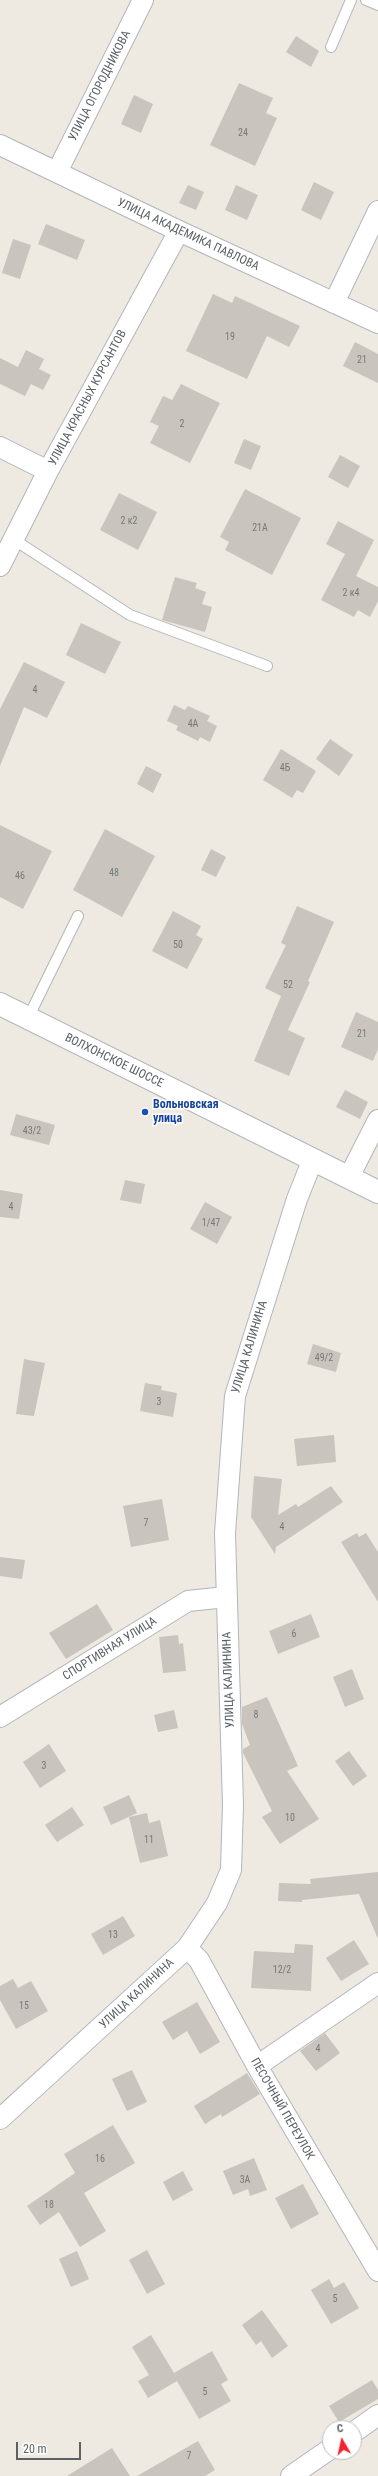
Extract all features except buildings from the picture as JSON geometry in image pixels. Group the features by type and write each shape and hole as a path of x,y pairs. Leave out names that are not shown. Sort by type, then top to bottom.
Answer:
{"main road":[{"name":"ВОЛХОНСКОЕ ШОССЕ","path":"0,1004 378,1192"}],"street":[{"name":"УЛИЦА ОГОРОДНИКОВА","path":"57,172 143,0"},
{"name":"УЛИЦА АКАДЕМИКА ПАВЛОВА","path":"0,145 179,232 378,323"},
{"path":"334,303 378,211"},
{"name":"УЛИЦА КРАСНЫХ КУРСАНТОВ","path":"0,566 48,472 179,232"},
{"path":"0,447 48,472"},
{"path":"349,1177 378,1120"},
{"name":"УЛИЦА КАЛИНИНА","path":"0,2119 187,1948 217,1903 231,1870 233,1805 224,1533 235,1396 297,1199 313,1159"},
{"name":"СПОРТИВНАЯ УЛИЦА","path":"0,1717 188,1601 226,1597"},
{"name":"ПЕСОЧНЫЙ ПЕРЕУЛОК","path":"187,1948 199,1960 257,2066 378,2271"},
{"path":"257,2066 378,1983"},
{"path":"362,2426 378,2415"},
{"path":"290,2476 322,2454"}],"lane":[{"path":"331,47 351,0"},
{"path":"366,0 378,5"},
{"path":"13,539 130,615 267,666"},
{"path":"28,1018 78,916"}],"place":[{"name":"Вольновская улица","path":"145,1112"}]}
